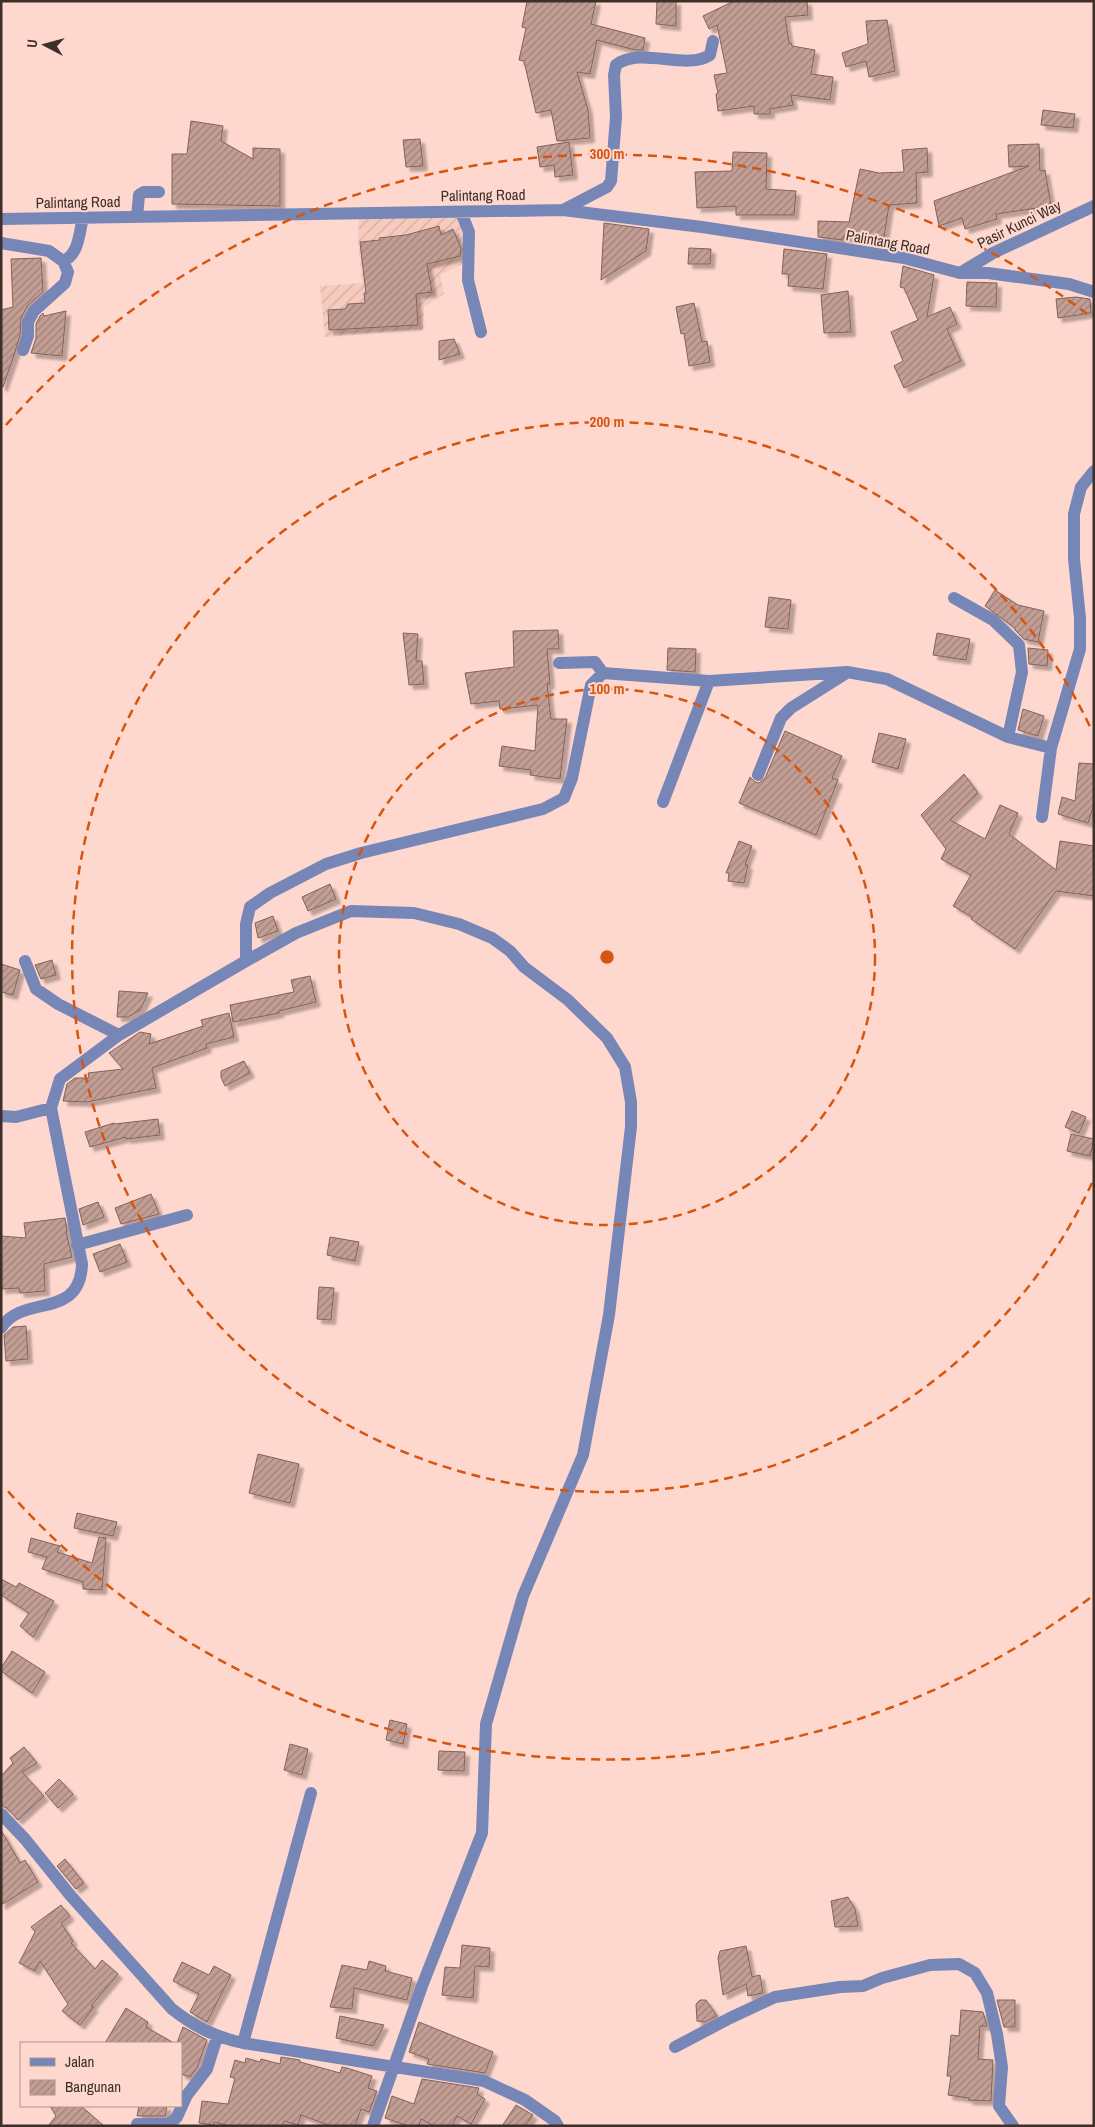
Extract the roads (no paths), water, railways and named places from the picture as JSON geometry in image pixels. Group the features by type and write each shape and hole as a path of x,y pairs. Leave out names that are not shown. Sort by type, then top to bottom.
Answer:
{"street":[{"path":"562,210 607,187 611,181 616,117 614,75 616,65 623,59 702,60 710,54 713,41"},
{"path":"137,217 139,195 144,192 159,192"},
{"name":"Pasir Kunci Way","path":"960,273 993,253 1094,206"},
{"name":"Palintang Road","path":"1,219 562,210 702,227 904,258 960,273 1016,276 1069,284 1094,292"},
{"path":"460,212 469,232 468,280 482,332"},
{"path":"63,261 72,256 83,218"},
{"path":"1,243 49,251 63,261 68,272 66,282 34,311 28,322 28,336 23,350"},
{"path":"1042,816 1051,748 1080,650 1080,618 1074,559 1074,514 1080,487 1094,471"},
{"path":"954,598 993,620 1019,645 1022,672 1008,737"},
{"path":"559,663 595,662 603,673"},
{"path":"246,961 246,924 250,907 270,893 326,864 361,853 543,809 564,798 572,778 591,685 603,673 613,672 709,681 847,672 887,678 1008,737 1051,748"},
{"path":"758,775 781,718 791,708 847,672"},
{"path":"663,802 709,681"},
{"path":"4,1320 13,1315 69,1297 77,1288 82,1276 82,1264 51,1108 60,1079 119,1035 296,933 351,911 414,913 460,924 492,938 568,1000 607,1038 626,1067 631,1102 631,1127 609,1315 584,1455 523,1596 486,1724 482,1833 393,2066 373,2126"},
{"path":"25,961 36,989 58,1004 119,1035"},
{"path":"1,1116 16,1117 51,1108"},
{"path":"77,1245 187,1215"},
{"path":"243,2043 311,1793"},
{"path":"1,1814 25,1839 70,1895 172,2009 185,2020 217,2037 243,2043 484,2081 526,2100 555,2121 558,2126"},
{"path":"675,2047 775,1997 840,1986 863,1986 882,1978 930,1965 959,1964 975,1973 987,1993 997,2034 1002,2067 999,2106 1013,2126"},
{"path":"182,2106 187,2095 207,2069 217,2037"},
{"path":"136,2124 168,2124 177,2117 182,2107"}]}
